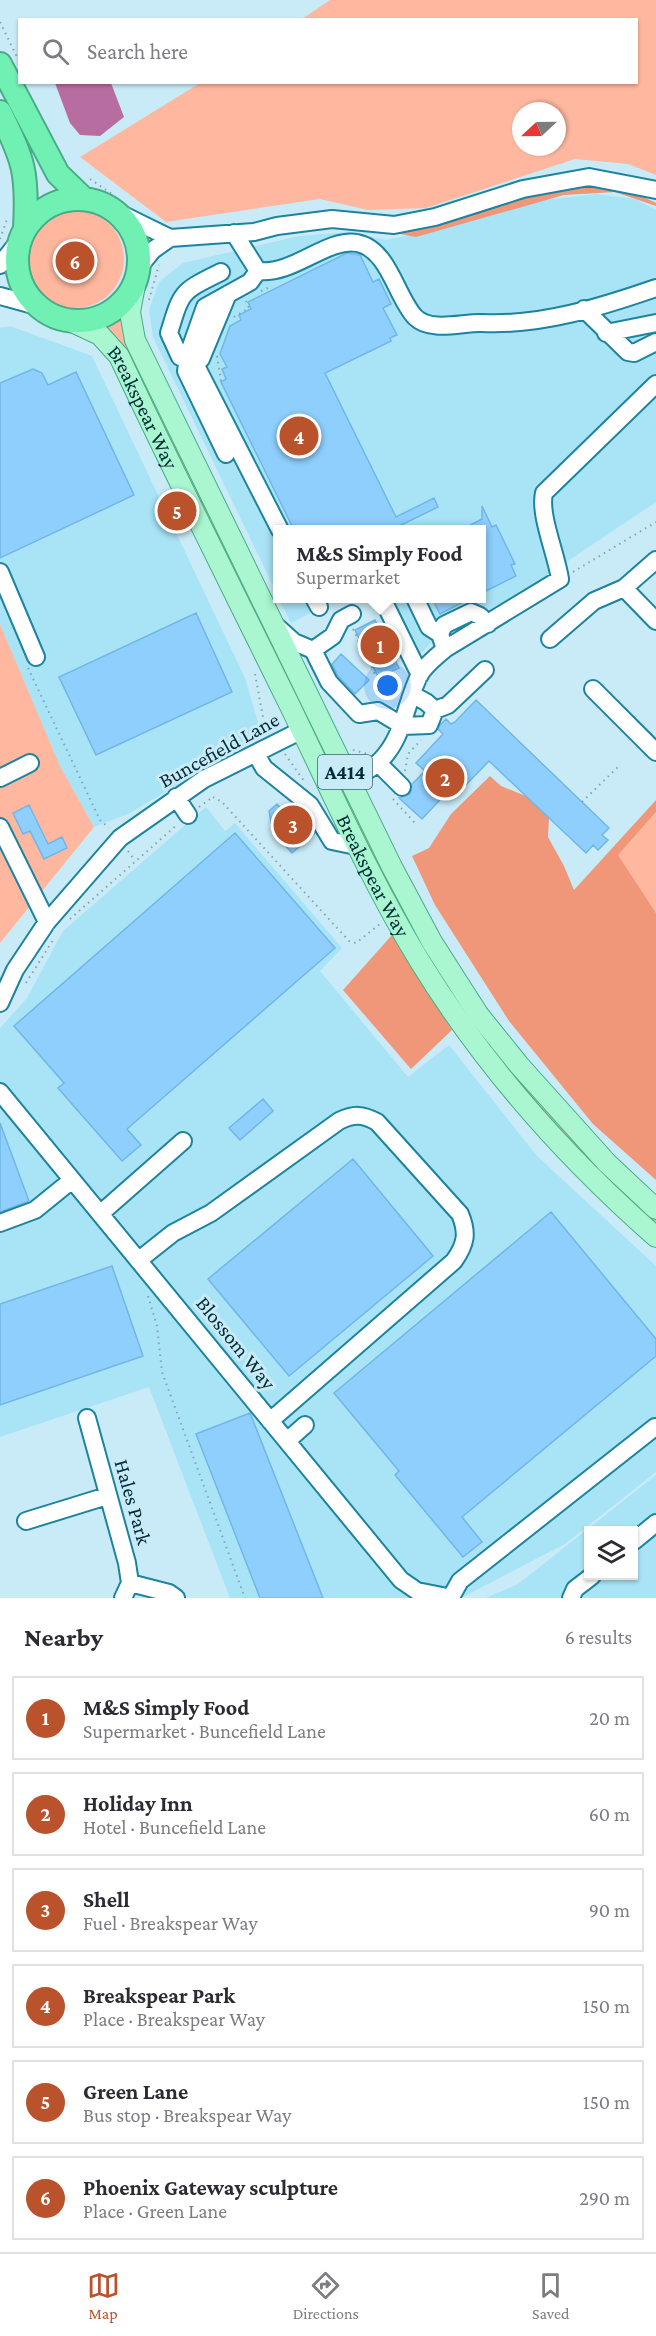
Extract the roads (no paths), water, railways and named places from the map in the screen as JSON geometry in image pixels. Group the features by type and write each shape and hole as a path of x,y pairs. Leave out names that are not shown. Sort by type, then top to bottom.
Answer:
{"highway":[{"path":"0,64 57,172 86,188 100,203 115,204 138,246 144,269 128,295 117,307 103,316 66,325 53,316 34,312 19,276 17,258 22,235 27,178 21,155 0,112"},
{"path":"22,235 33,217 50,205 70,199 86,188"}],"main road":[{"name":"Breakspear Way","path":"144,269 130,312 135,340 412,908 478,1014 563,1115 656,1209"},
{"name":"Breakspear Way","path":"66,325 100,335 119,356 302,730 356,846 419,960 463,1027 548,1130 593,1178 656,1237"}],"street":[{"path":"144,269 153,250 170,238 234,233 332,219 394,225 435,217 523,189 589,177 656,190"},
{"path":"115,204 170,238"},
{"path":"234,233 258,271"},
{"path":"0,265 22,235"},
{"path":"258,271 272,272 346,242 360,244 375,252 416,318 432,324 521,323 584,309 656,288"},
{"path":"221,272 190,287 180,297 169,333 180,357 201,359 228,294 249,282 258,271"},
{"path":"0,296 34,312"},
{"path":"584,309 628,352 634,353 656,342"},
{"path":"606,333 656,323"},
{"path":"193,357 186,371 226,454"},
{"path":"193,357 277,525"},
{"path":"350,781 380,761 405,721 420,675 442,641 488,624 560,579 556,554 542,510 544,493 656,384"},
{"path":"550,639 594,601 624,588 656,560"},
{"path":"0,572 31,661"},
{"path":"624,588 656,621"},
{"path":"384,603 420,675"},
{"path":"417,603 429,627 442,641"},
{"path":"314,650 333,636 338,624 352,614"},
{"path":"272,622 294,642 314,650 329,681 359,714 378,711 405,721 429,725 435,710 448,705 485,670"},
{"path":"593,689 656,752"},
{"path":"413,695 435,710"},
{"name":"Buncefield Lane","path":"0,1003 15,970 51,928 120,838 176,797 230,765 302,730"},
{"path":"256,754 264,768 310,805 332,841 356,846"},
{"path":"380,761 402,787"},
{"path":"0,778 30,763"},
{"path":"176,797 188,814"},
{"path":"0,827 5,853 51,928"},
{"name":"Blossom Way","path":"1,1095 401,1580 417,1591 452,1598"},
{"path":"139,1260 173,1233 211,1213 339,1121 351,1116 365,1116 376,1122 460,1214 466,1230 463,1248 454,1262 270,1421"},
{"path":"100,1214 183,1141"},
{"path":"0,1223 35,1210 72,1180"},
{"name":"Hales Park","path":"87,1418 127,1563 126,1591"},
{"path":"287,1441 305,1425"},
{"path":"452,1598 460,1581 655,1427"},
{"path":"33,1515 107,1496"},
{"path":"638,1537 656,1523"},
{"path":"572,1598 575,1589 586,1580"},
{"path":"126,1591 169,1593 176,1598"}],"place":[{"name":"Phoenix Gateway sculpture","path":"75,261"},
{"name":"Breakspear Park","path":"299,436"},
{"name":"Green Lane","path":"177,511"},
{"name":"M&S Simply Food","path":"380,645"},
{"name":"Holiday Inn","path":"445,778"},
{"name":"Shell","path":"293,825"}]}
